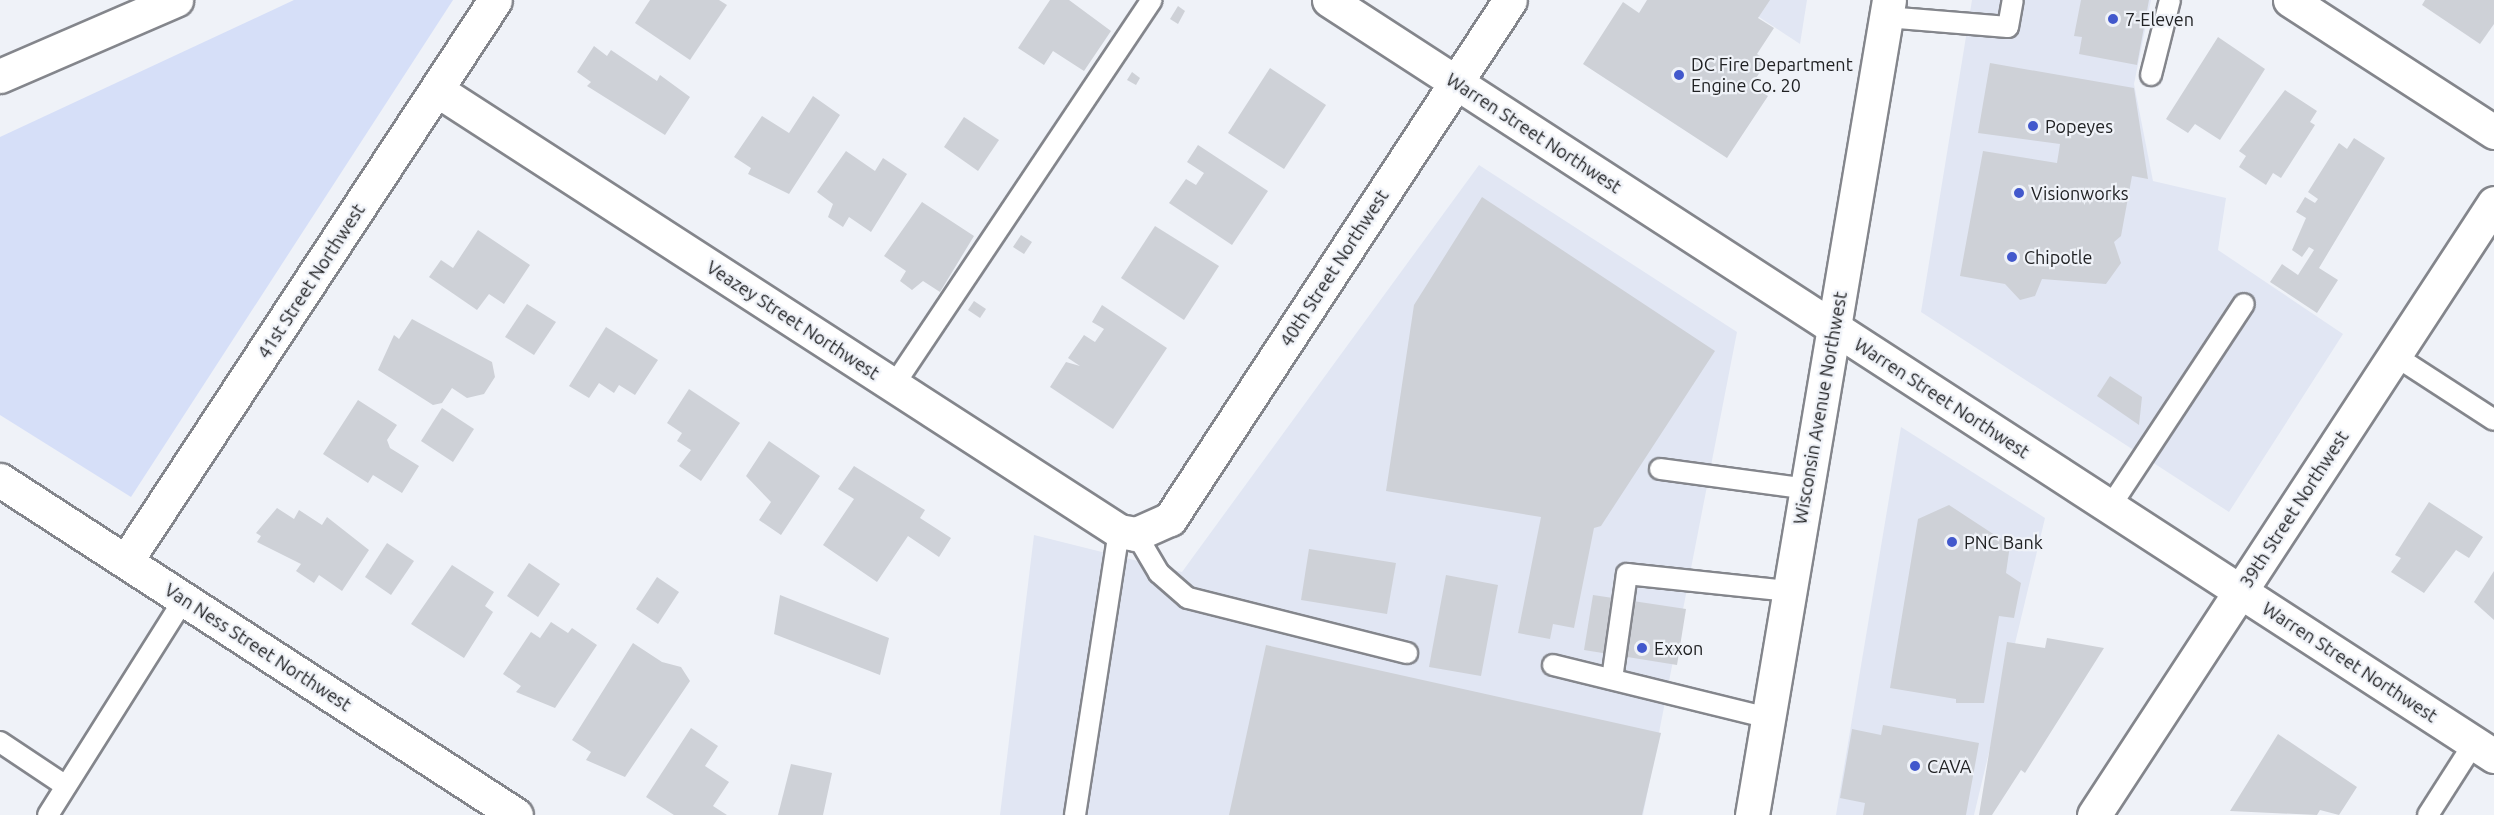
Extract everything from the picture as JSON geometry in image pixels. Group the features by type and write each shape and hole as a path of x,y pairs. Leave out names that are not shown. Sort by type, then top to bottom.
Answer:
{"street":[{"path":"0,76 176,0"},
{"name":"41st Street Northwest","path":"126,561 495,0"},
{"name":"Warren Street Northwest","path":"1329,0 2484,749"},
{"name":"40th Street Northwest","path":"1136,532 1170,519 1509,0"},
{"path":"2290,0 2494,132"},
{"name":"Wisconsin Avenue Northwest","path":"1752,815 1887,9"},
{"name":"Veazey Street Northwest","path":"437,90 894,385 1136,532"},
{"name":"39th Street Northwest","path":"2094,815 2494,203"},
{"name":"Van Ness Street Northwest","path":"0,480 516,815"}],"lane":[{"path":"894,385 1152,0"},
{"path":"1887,9 2008,27 2013,0"},
{"path":"2151,75 2170,0"},
{"path":"2110,507 2244,303"},
{"path":"2394,355 2494,420"},
{"path":"1660,469 1807,489"},
{"path":"1136,532 1159,573 1188,598 1407,653"},
{"path":"1075,815 1136,532"},
{"path":"1612,679 1627,574 1789,591"},
{"path":"48,815 184,599"},
{"path":"1553,665 1768,718"},
{"path":"0,742 66,786"},
{"path":"2428,815 2484,749"}],"shaded area":[{"path":"294,0 453,0 131,497 0,415 0,137"},
{"path":"1733,0 1807,0 1800,44"},
{"path":"1972,0 2151,0 2134,84 2153,181 2226,198 2218,250 2343,334 2229,512 1921,312"},
{"path":"1479,165 1737,332 1643,815 1000,815 1034,535 1182,572"},
{"path":"1901,427 2045,518 1974,815 1836,815"}],"building":[{"path":"650,0 719,0 727,5 690,60 635,23"},
{"path":"1050,0 1069,0 1111,31 1084,71 1053,51 1044,65 1018,48"},
{"name":"DC Fire Department Engine Co. 20","path":"1647,0 1770,0 1758,18 1774,28 1757,54 1767,61 1751,86 1768,96 1727,158 1583,64 1623,2 1639,13"},
{"path":"2081,0 2149,0 2137,65 2079,54 2082,37 2074,36"},
{"path":"2425,0 2494,0 2494,24 2480,44 2422,5"},
{"path":"1178,6 1185,11 1178,24 1170,19"},
{"path":"2218,37 2265,69 2220,140 2195,124 2188,133 2166,119"},
{"path":"594,46 607,56 611,50 657,81 660,75 690,97 665,135 587,86 591,82 577,72"},
{"path":"1990,63 2134,88 2148,179 2132,176 2121,236 2114,242 2121,263 2106,284 2042,279 2035,296 2020,300 2005,284 1960,276 1983,151 2057,163 2060,144 1978,133"},
{"path":"1270,68 1326,105 1284,169 1228,133"},
{"path":"1132,72 1140,78 1136,85 1127,80"},
{"path":"2285,90 2317,111 2310,122 2315,125 2281,178 2273,173 2266,185 2239,167 2246,156 2239,151"},
{"path":"813,96 840,115 789,194 748,174 751,168 734,157 762,116 789,133"},
{"path":"964,117 999,140 978,171 944,147"},
{"path":"2354,138 2385,158 2319,268 2338,280 2317,313 2270,282 2282,264 2298,275 2314,250 2309,247 2302,257 2292,250 2306,218 2296,212 2305,197 2315,203 2318,199 2308,192 2339,143 2347,149"},
{"path":"1198,145 1268,191 1232,245 1169,203 1186,179 1196,185 1204,173 1187,162"},
{"path":"846,151 875,171 883,158 907,174 871,232 849,217 843,227 828,217 833,204 817,192"},
{"path":"1482,197 1715,351 1601,526 1594,528 1574,628 1553,624 1550,639 1518,633 1541,517 1386,491 1414,305"},
{"path":"922,202 974,236 940,292 923,281 912,290 900,281 906,271 884,256"},
{"path":"1155,226 1219,266 1184,320 1121,278"},
{"path":"478,230 530,265 504,304 489,294 477,310 429,277 441,260 453,268"},
{"path":"1021,235 1032,242 1024,254 1013,247"},
{"path":"974,301 986,309 980,318 968,310"},
{"path":"527,304 556,322 534,355 505,337"},
{"path":"1102,305 1167,348 1113,429 1050,387 1066,362 1080,366 1068,358 1084,335 1095,342 1104,329 1092,322"},
{"path":"412,319 492,362 495,377 484,394 467,398 452,388 442,403 433,405 378,370 394,335 399,339"},
{"path":"606,327 658,360 635,395 619,385 614,393 599,383 589,398 569,386"},
{"path":"2110,376 2142,397 2139,425 2097,396"},
{"path":"689,389 740,423 701,481 679,466 691,450 677,441 682,433 667,423"},
{"path":"358,400 397,425 387,440 390,448 419,466 402,493 373,475 368,483 323,454"},
{"path":"442,408 474,429 453,462 421,441"},
{"path":"769,441 820,476 781,535 759,520 771,502 746,476"},
{"path":"854,466 925,510 920,518 951,538 939,557 908,536 877,582 823,545 854,499 838,489"},
{"path":"2429,502 2483,537 2469,558 2456,550 2424,593 2391,572 2401,558 2395,555"},
{"path":"1949,505 2010,545 2006,573 2021,583 2014,618 1999,616 1984,703 1956,703 1956,699 1890,688 1918,519"},
{"path":"277,508 294,519 299,510 322,525 327,517 369,550 342,591 319,575 314,583 296,571 301,564 257,542 261,536 256,533"},
{"path":"387,543 414,561 391,595 365,577"},
{"path":"1309,549 1396,563 1387,614 1301,600"},
{"path":"529,563 560,584 538,617 507,596"},
{"path":"452,565 494,592 485,606 493,612 464,658 411,624"},
{"path":"2494,571 2494,620 2474,602"},
{"path":"1446,575 1498,585 1481,676 1429,667"},
{"path":"657,577 679,592 658,624 636,609"},
{"path":"780,595 889,638 880,675 774,634"},
{"path":"1593,595 1686,609 1677,665 1584,650"},
{"path":"551,622 568,633 572,628 597,645 555,708 516,692 521,686 503,674 531,632 540,638"},
{"path":"2047,638 2104,648 2025,773 2021,770 1992,815 1979,815 2007,642 2045,648"},
{"path":"633,643 662,662 681,667 690,681 625,777 586,760 591,752 572,740"},
{"path":"1266,645 1661,733 1642,815 1229,815"},
{"path":"1883,725 1979,743 1966,815 1863,815 1865,803 1840,798 1852,729 1881,735"},
{"path":"691,728 718,746 705,766 729,782 713,806 727,815 674,815 646,797"},
{"path":"2278,734 2357,787 2339,815 2320,810 2317,815 2230,811"},
{"path":"791,764 832,773 823,815 778,815"}],"place":[{"name":"7-Eleven","path":"2113,19"},
{"name":"DC Fire Department Engine Co. 20","path":"1679,75"},
{"name":"Popeyes","path":"2033,126"},
{"name":"Visionworks","path":"2019,193"},
{"name":"Chipotle","path":"2012,257"},
{"name":"PNC Bank","path":"1952,542"},
{"name":"Exxon","path":"1642,648"},
{"name":"CAVA","path":"1915,766"}]}
